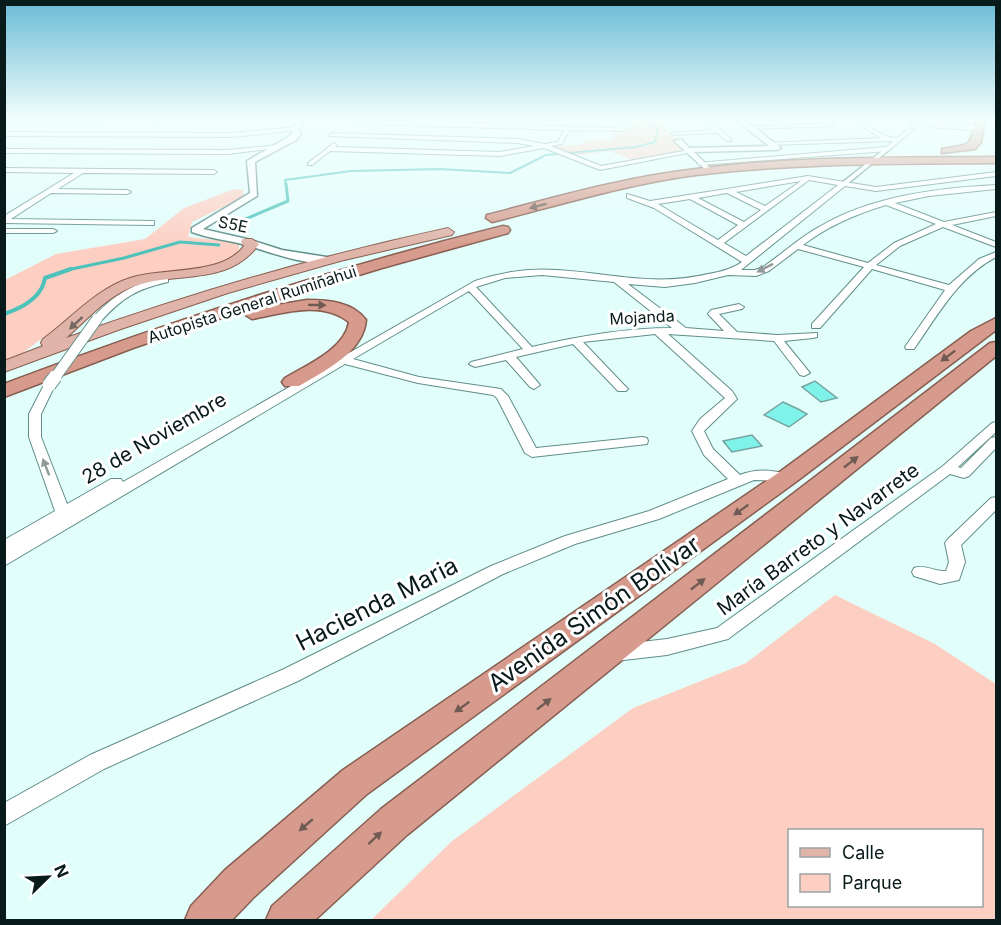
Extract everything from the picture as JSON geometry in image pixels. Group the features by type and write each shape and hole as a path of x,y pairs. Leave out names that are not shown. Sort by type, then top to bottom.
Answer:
{"highway":[{"path":"700,168 763,162"},
{"path":"926,163 933,162"},
{"name":"Autopista General Rumiñahui","path":"555,215 698,180 760,171 938,162"},
{"path":"926,163 996,167"},
{"name":"Autopista General Rumiñahui","path":"4,391 96,354 448,232 584,194 700,168 926,163"},
{"path":"584,194 583,197 588,201 606,202"},
{"name":"Autopista General Rumiñahui","path":"4,379 94,344 189,312 375,259 512,227"},
{"path":"96,354 273,310 316,305 331,306 349,312 358,320 359,328 354,338 292,382"},
{"name":"Avenida Simón Bolívar","path":"205,921 238,884 355,782 786,478 996,323"},
{"name":"Avenida Simón Bolívar","path":"286,921 394,822 996,347"}],"main road":[{"path":"4,367 96,326 385,244 448,232"},
{"path":"165,280 236,266 251,257 253,244"},
{"path":"23,360 68,330 103,297 117,288 138,280 231,264 246,254 253,244"},
{"path":"96,326 166,304 178,296 184,288 182,283 165,280"}],"street":[{"name":"S5E","path":"251,162 254,194 195,230 280,253 329,260"},
{"path":"585,162 600,168"},
{"path":"589,171 630,162"},
{"path":"696,162 700,168 739,162"},
{"path":"4,560 65,517 344,360 470,286 503,276 530,272 555,272 659,284 690,281 740,268 747,263 746,260 871,162"},
{"path":"5,220 50,191 79,168"},
{"path":"4,170 66,171 79,168 214,172"},
{"path":"650,203 808,178 886,188 996,174"},
{"path":"720,242 808,178"},
{"path":"726,272 756,273 772,266 823,228 853,214 888,203 938,193 996,187"},
{"path":"727,190 765,209"},
{"path":"50,191 127,192"},
{"path":"630,196 650,203 720,242 746,260"},
{"path":"690,196 744,225"},
{"path":"888,203 996,245"},
{"path":"870,265 887,251 906,240 945,225 996,214"},
{"path":"5,220 151,223"},
{"path":"4,231 98,231"},
{"path":"796,246 952,288"},
{"path":"910,347 952,288 968,271 996,254"},
{"name":"Mojanda","path":"474,364 575,340 620,333 683,331 777,338 814,331 870,265"},
{"path":"615,279 683,331"},
{"path":"65,517 35,437 35,414 50,385 122,293 142,285 165,280"},
{"path":"470,286 530,351"},
{"path":"735,336 714,315 715,312 739,307"},
{"path":"658,331 731,399 704,422 698,431 701,442 707,450 737,480"},
{"path":"777,338 804,373"},
{"path":"575,340 622,389"},
{"path":"509,356 534,385"},
{"path":"344,360 418,380 497,392 532,453 642,441"},
{"name":"28 de Noviembre","path":"4,548 65,517 292,382 327,369"},
{"name":"María Barreto y Navarrete","path":"610,653 667,647 722,634 948,469 996,426"},
{"path":"948,469 964,473 996,441"},
{"name":"Hacienda Maria","path":"4,815 97,762 291,675 497,570 570,540 654,515 752,475 769,474 786,478"},
{"path":"920,572 930,577 945,579 953,576 957,562 953,543 996,502"}],"green space":[{"path":"234,189 243,190 244,197 192,222 188,237 239,244 239,254 220,263 188,271 127,279 107,290 20,355 5,361 5,280 56,254 145,239 184,208"},
{"path":"835,595 935,644 996,684 996,920 371,920 452,841 633,708 746,663"}],"building":[{"path":"815,381 837,398 821,402 802,387"},
{"path":"783,402 807,414 789,427 764,415"},
{"path":"752,435 762,446 732,452 723,441"}],"waterway":[{"path":"286,186 285,180 351,171 440,169 510,173 532,162"},
{"path":"247,231 241,225 241,221 288,201 286,184"},
{"path":"70,269 124,258 180,242 219,245"},
{"path":"4,314 18,309 35,297 45,278 70,269"}]}
